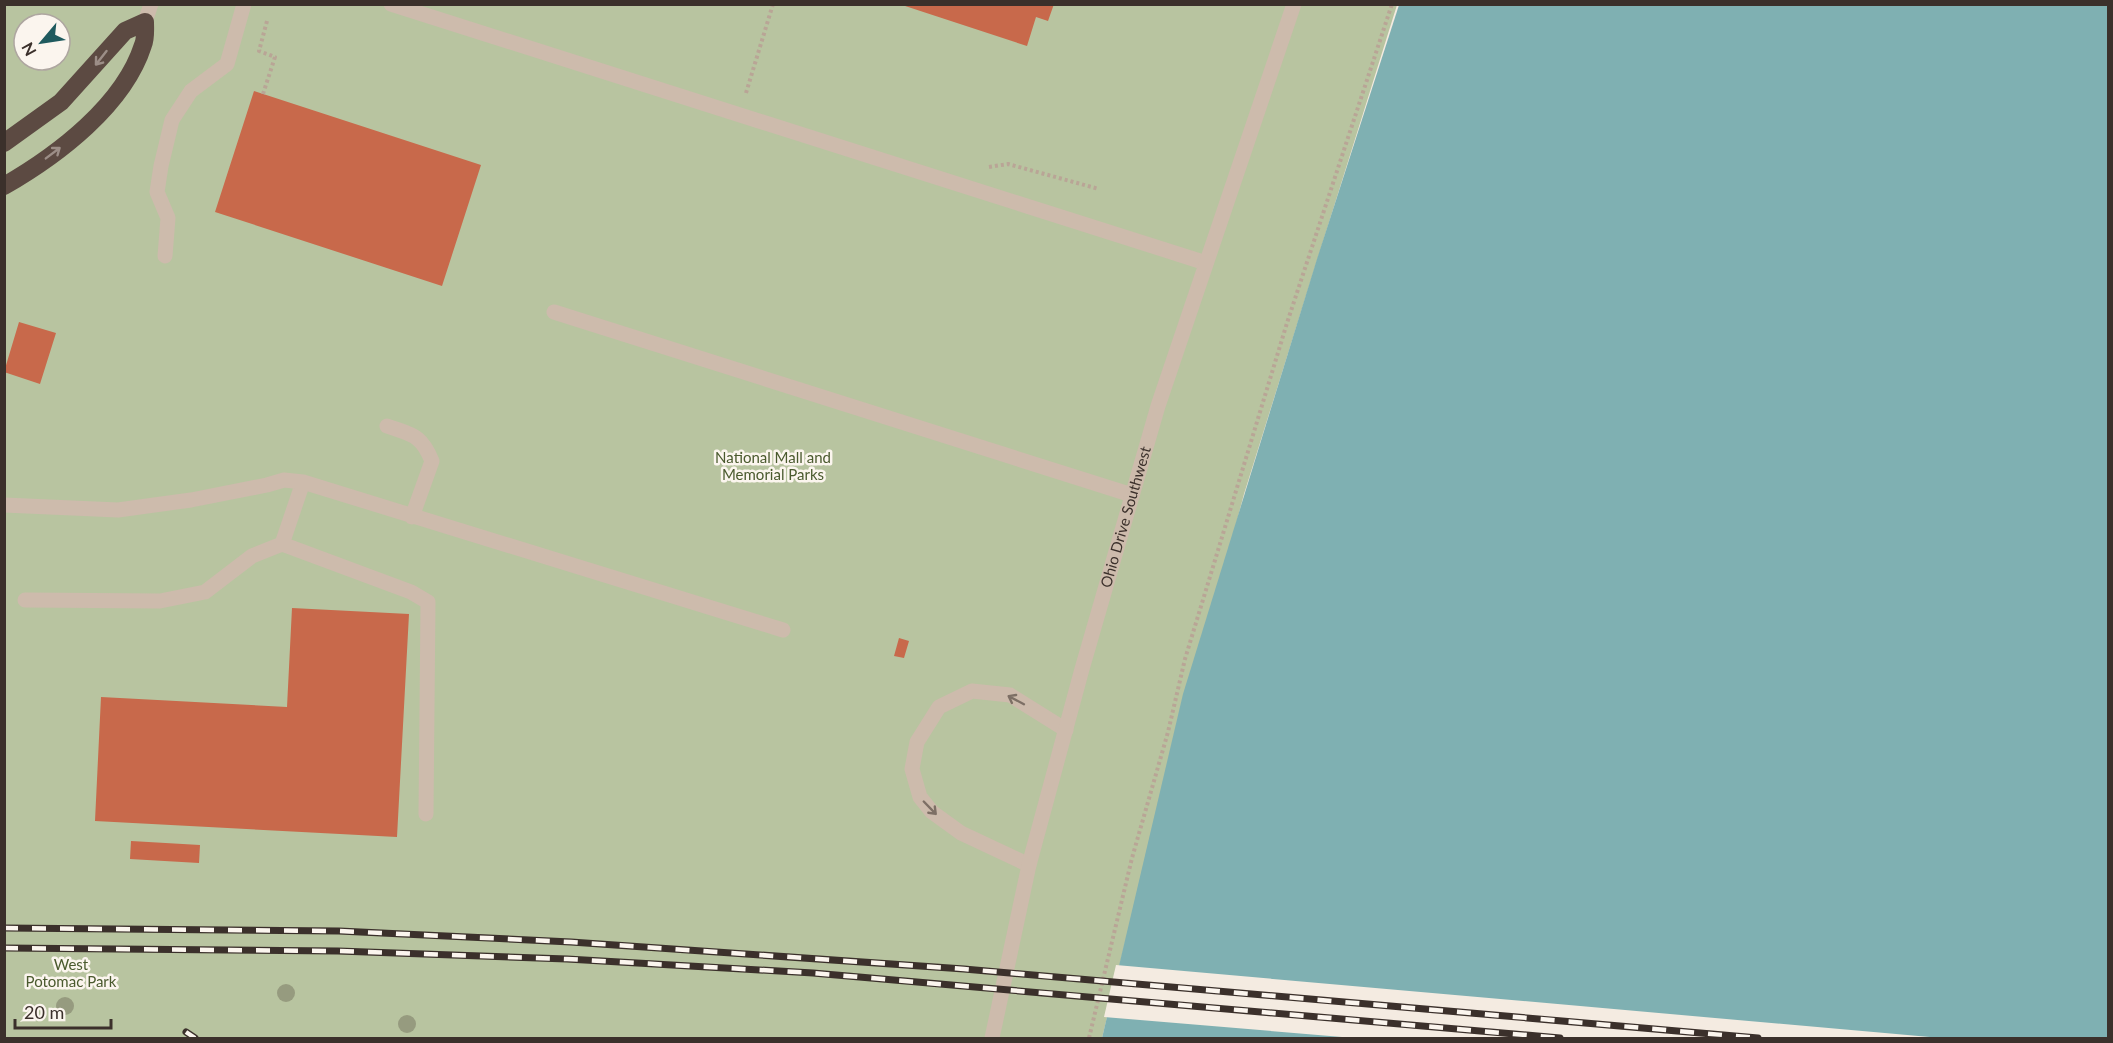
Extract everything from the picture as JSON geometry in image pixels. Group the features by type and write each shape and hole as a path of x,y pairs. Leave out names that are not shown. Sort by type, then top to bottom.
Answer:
{"highway":[{"path":"4,143 61,102 125,31 148,13"},
{"path":"4,186 63,146 88,125 111,100 132,73 144,42 148,13"}],"street":[{"path":"165,256 168,218 157,192 172,120 191,91 227,64 244,4"},
{"path":"391,4 1206,263"},
{"name":"Ohio Drive Southwest","path":"993,1038 1029,865 1132,495 1158,406 1294,4"},
{"path":"554,312 1132,495"},
{"path":"387,426 415,436 426,446 432,461 412,516"},
{"path":"4,505 118,510 191,500 284,480 303,482 783,630"},
{"path":"282,544 303,482"},
{"path":"26,600 160,601 205,592 252,556 282,544 411,592 428,602 426,814"},
{"path":"1029,865 961,833 932,812 920,798 912,769 917,742 939,707 972,691 1010,695 1066,730"}],"path":[{"path":"746,93 773,4"},
{"path":"1089,1038 1132,858 1168,732 1185,660 1287,323 1392,4"},
{"path":"263,94 275,57 259,51 268,15"}],"green space":[{"name":"National Mall and Memorial Parks","path":"5,5 1397,5 1244,494 1102,1038 5,1038"}],"water":[{"path":"1399,5 2108,5 2108,1038 1102,1038 1183,694 1317,259"}],"pier":[{"path":"1116,965 1941,1038 1354,1038 1104,1017"}],"building":[{"path":"899,4 1054,4 1048,21 1036,17 1027,46"},
{"path":"254,91 481,165 442,286 215,212"},
{"path":"19,322 56,333 40,384 4,372"},
{"path":"292,608 409,614 397,837 95,821 101,697 287,707"},
{"path":"899,638 909,641 904,658 894,656"},
{"path":"131,841 200,845 199,863 130,859"}],"railway":[{"path":"4,928 339,931 571,942 964,969 1758,1038"},
{"path":"4,948 338,951 567,959 813,973 1560,1038"},
{"path":"186,1032 195,1038"}],"park label":[{"name":"West Potomac Park","path":"71,974"}]}
